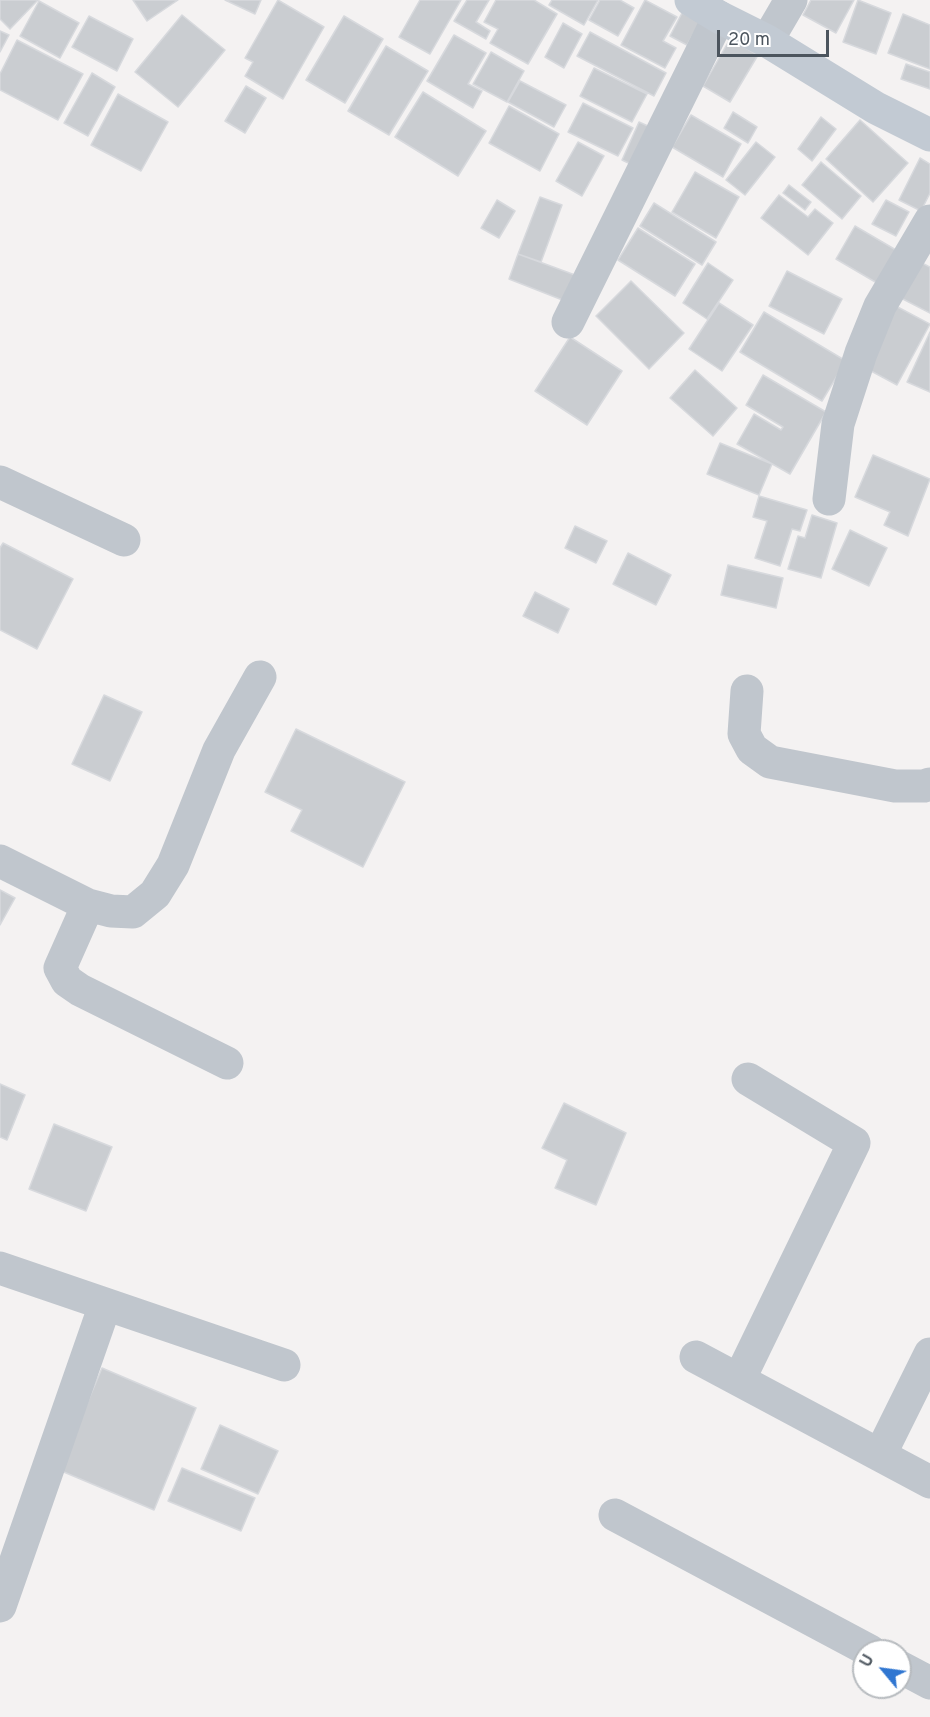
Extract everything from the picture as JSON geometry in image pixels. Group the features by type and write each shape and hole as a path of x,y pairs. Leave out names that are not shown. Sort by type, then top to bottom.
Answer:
{"street":[{"path":"691,0 767,41 876,108 930,135"},
{"path":"767,41 791,0"},
{"path":"568,322 719,17"},
{"path":"829,499 838,424 861,353 880,306 930,221"},
{"path":"0,482 124,540"},
{"path":"0,861 87,905 111,911 134,912 155,894 173,865 219,750 260,677"},
{"path":"747,691 744,734 752,749 770,762 895,786 930,784"},
{"path":"87,905 60,968 67,981 80,990 227,1063"},
{"path":"739,1380 854,1143 748,1079"},
{"path":"0,1268 284,1365"},
{"path":"0,1606 105,1305"},
{"path":"879,1455 930,1354"},
{"path":"696,1357 930,1482"},
{"path":"615,1515 852,1641"},
{"path":"912,1673 930,1683"}],"building":[{"path":"0,0 38,0 10,29 0,19"},
{"path":"133,0 178,0 147,21"},
{"path":"225,0 261,0 255,14"},
{"path":"278,0 324,27 283,99 245,76 253,62 245,58"},
{"path":"420,0 461,0 430,54 399,37"},
{"path":"467,0 489,0 476,22 490,31 486,39 454,21"},
{"path":"496,0 534,0 557,14 528,64 490,43 498,29 484,22"},
{"path":"552,0 598,0 584,25 549,5"},
{"path":"600,0 620,0 634,8 618,36 589,20"},
{"path":"645,0 677,17 663,41 676,48 665,68 621,45"},
{"path":"811,0 854,0 836,33 803,15"},
{"path":"858,0 891,13 876,54 843,42"},
{"path":"39,1 79,23 60,58 20,36"},
{"path":"682,13 700,22 687,45 670,36"},
{"path":"903,14 930,25 930,69 888,53"},
{"path":"182,15 225,50 178,107 135,72"},
{"path":"89,16 133,39 117,71 72,47"},
{"path":"344,16 383,39 345,103 306,80"},
{"path":"563,23 582,34 564,68 545,57"},
{"path":"0,31 9,35 0,52"},
{"path":"590,32 666,73 654,96 577,56"},
{"path":"454,35 486,53 468,84 482,91 473,108 427,81"},
{"path":"730,39 758,55 730,102 703,86"},
{"path":"17,40 83,74 58,120 0,90 0,74"},
{"path":"386,46 428,71 389,135 348,111"},
{"path":"491,52 524,71 507,102 473,84"},
{"path":"906,64 930,72 930,89 901,79"},
{"path":"594,68 647,94 632,122 580,96"},
{"path":"92,73 115,87 88,136 64,123"},
{"path":"520,81 566,105 554,127 508,102"},
{"path":"246,86 266,98 245,133 225,121"},
{"path":"423,92 486,131 458,176 395,137"},
{"path":"118,94 168,122 141,171 91,145"},
{"path":"583,103 633,128 618,156 568,132"},
{"path":"509,106 559,134 540,171 489,143"},
{"path":"733,112 757,127 748,143 724,128"},
{"path":"691,115 741,144 723,177 672,147"},
{"path":"821,117 836,129 812,161 798,149"},
{"path":"860,120 908,163 873,202 826,159"},
{"path":"639,122 659,131 641,169 622,160"},
{"path":"578,142 604,156 582,196 556,181"},
{"path":"756,142 775,157 745,195 726,180"},
{"path":"920,158 930,164 930,193 921,211 899,200"},
{"path":"821,162 861,196 842,219 802,185"},
{"path":"695,172 739,197 716,238 672,212"},
{"path":"789,185 811,202 805,210 783,193"},
{"path":"779,195 808,217 815,209 833,223 808,255 761,218"},
{"path":"540,197 562,205 541,262 518,254"},
{"path":"497,200 515,211 499,238 481,228"},
{"path":"886,200 909,212 896,236 872,224"},
{"path":"654,203 716,242 702,265 640,226"},
{"path":"855,226 896,250 877,283 836,259"},
{"path":"638,228 695,264 675,296 618,260"},
{"path":"518,254 575,275 565,301 509,279"},
{"path":"918,261 930,267 930,313 899,297"},
{"path":"708,263 733,280 707,319 683,303"},
{"path":"787,271 842,299 824,334 769,306"},
{"path":"631,281 684,333 649,369 596,316"},
{"path":"719,303 753,325 722,371 689,349"},
{"path":"892,304 930,324 897,385 860,365"},
{"path":"764,312 846,361 822,401 740,352"},
{"path":"930,332 930,392 907,382"},
{"path":"570,337 622,371 587,425 535,391"},
{"path":"695,370 737,408 713,436 670,398"},
{"path":"763,375 826,412 790,474 737,444 754,414 781,430 783,427 746,405"},
{"path":"720,443 772,464 759,495 707,474"},
{"path":"873,455 930,479 908,536 884,525 890,512 855,497"},
{"path":"759,496 807,510 800,531 792,529 780,566 755,558 767,521 753,517"},
{"path":"812,515 837,523 821,578 788,569 798,536 805,538"},
{"path":"575,526 607,541 596,563 565,548"},
{"path":"850,530 887,548 869,586 832,569"},
{"path":"3,543 73,579 37,649 0,630 0,548"},
{"path":"628,553 671,575 656,605 613,584"},
{"path":"728,565 783,578 776,608 721,595"},
{"path":"535,592 569,609 558,633 523,616"},
{"path":"104,695 142,712 110,781 72,764"},
{"path":"296,729 405,782 363,867 291,831 302,810 265,792"},
{"path":"0,890 15,898 0,925"},
{"path":"0,1084 25,1095 7,1140 0,1137"},
{"path":"564,1103 626,1133 596,1205 555,1188 567,1160 542,1148"},
{"path":"54,1124 112,1147 86,1211 29,1189"},
{"path":"102,1368 196,1408 154,1510 59,1470"},
{"path":"220,1425 278,1451 258,1494 201,1469"},
{"path":"182,1468 255,1498 241,1531 168,1501"}]}
